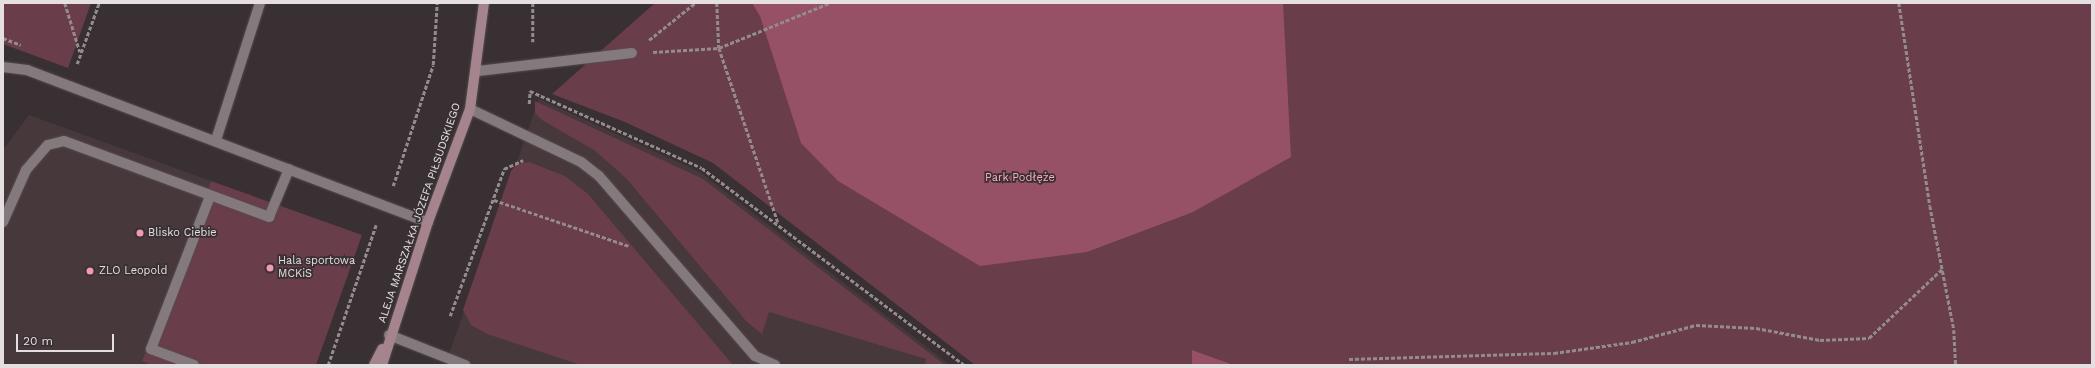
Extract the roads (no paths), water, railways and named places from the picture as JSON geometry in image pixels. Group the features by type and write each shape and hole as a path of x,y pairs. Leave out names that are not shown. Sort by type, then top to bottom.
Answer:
{"street":[{"name":"ALEJA MARSZAŁKA JÓZEFA PIŁSUDSKIEGO","path":"382,365 389,335 428,222 470,109 478,71 484,3"},
{"name":"ALEJA MARSZAŁKA JÓZEFA PIŁSUDSKIEGO","path":"374,365 389,335"}],"lane":[{"path":"216,140 260,3"},
{"path":"478,71 632,53"},
{"path":"3,68 27,70 216,140 428,222"},
{"path":"470,109 574,158 599,176 755,356 775,365"},
{"path":"3,222 26,170 48,145 64,141 270,217 289,169"},
{"path":"194,365 151,348 210,196"},
{"path":"389,335 465,365"}],"place":[{"name":"Blisko Ciebie","path":"140,233"},
{"name":"Hala sportowa MCKiS","path":"270,268"},
{"name":"ZLO Leopold","path":"90,271"}],"park label":[{"name":"Park Podłęże","path":"1020,178"}]}
